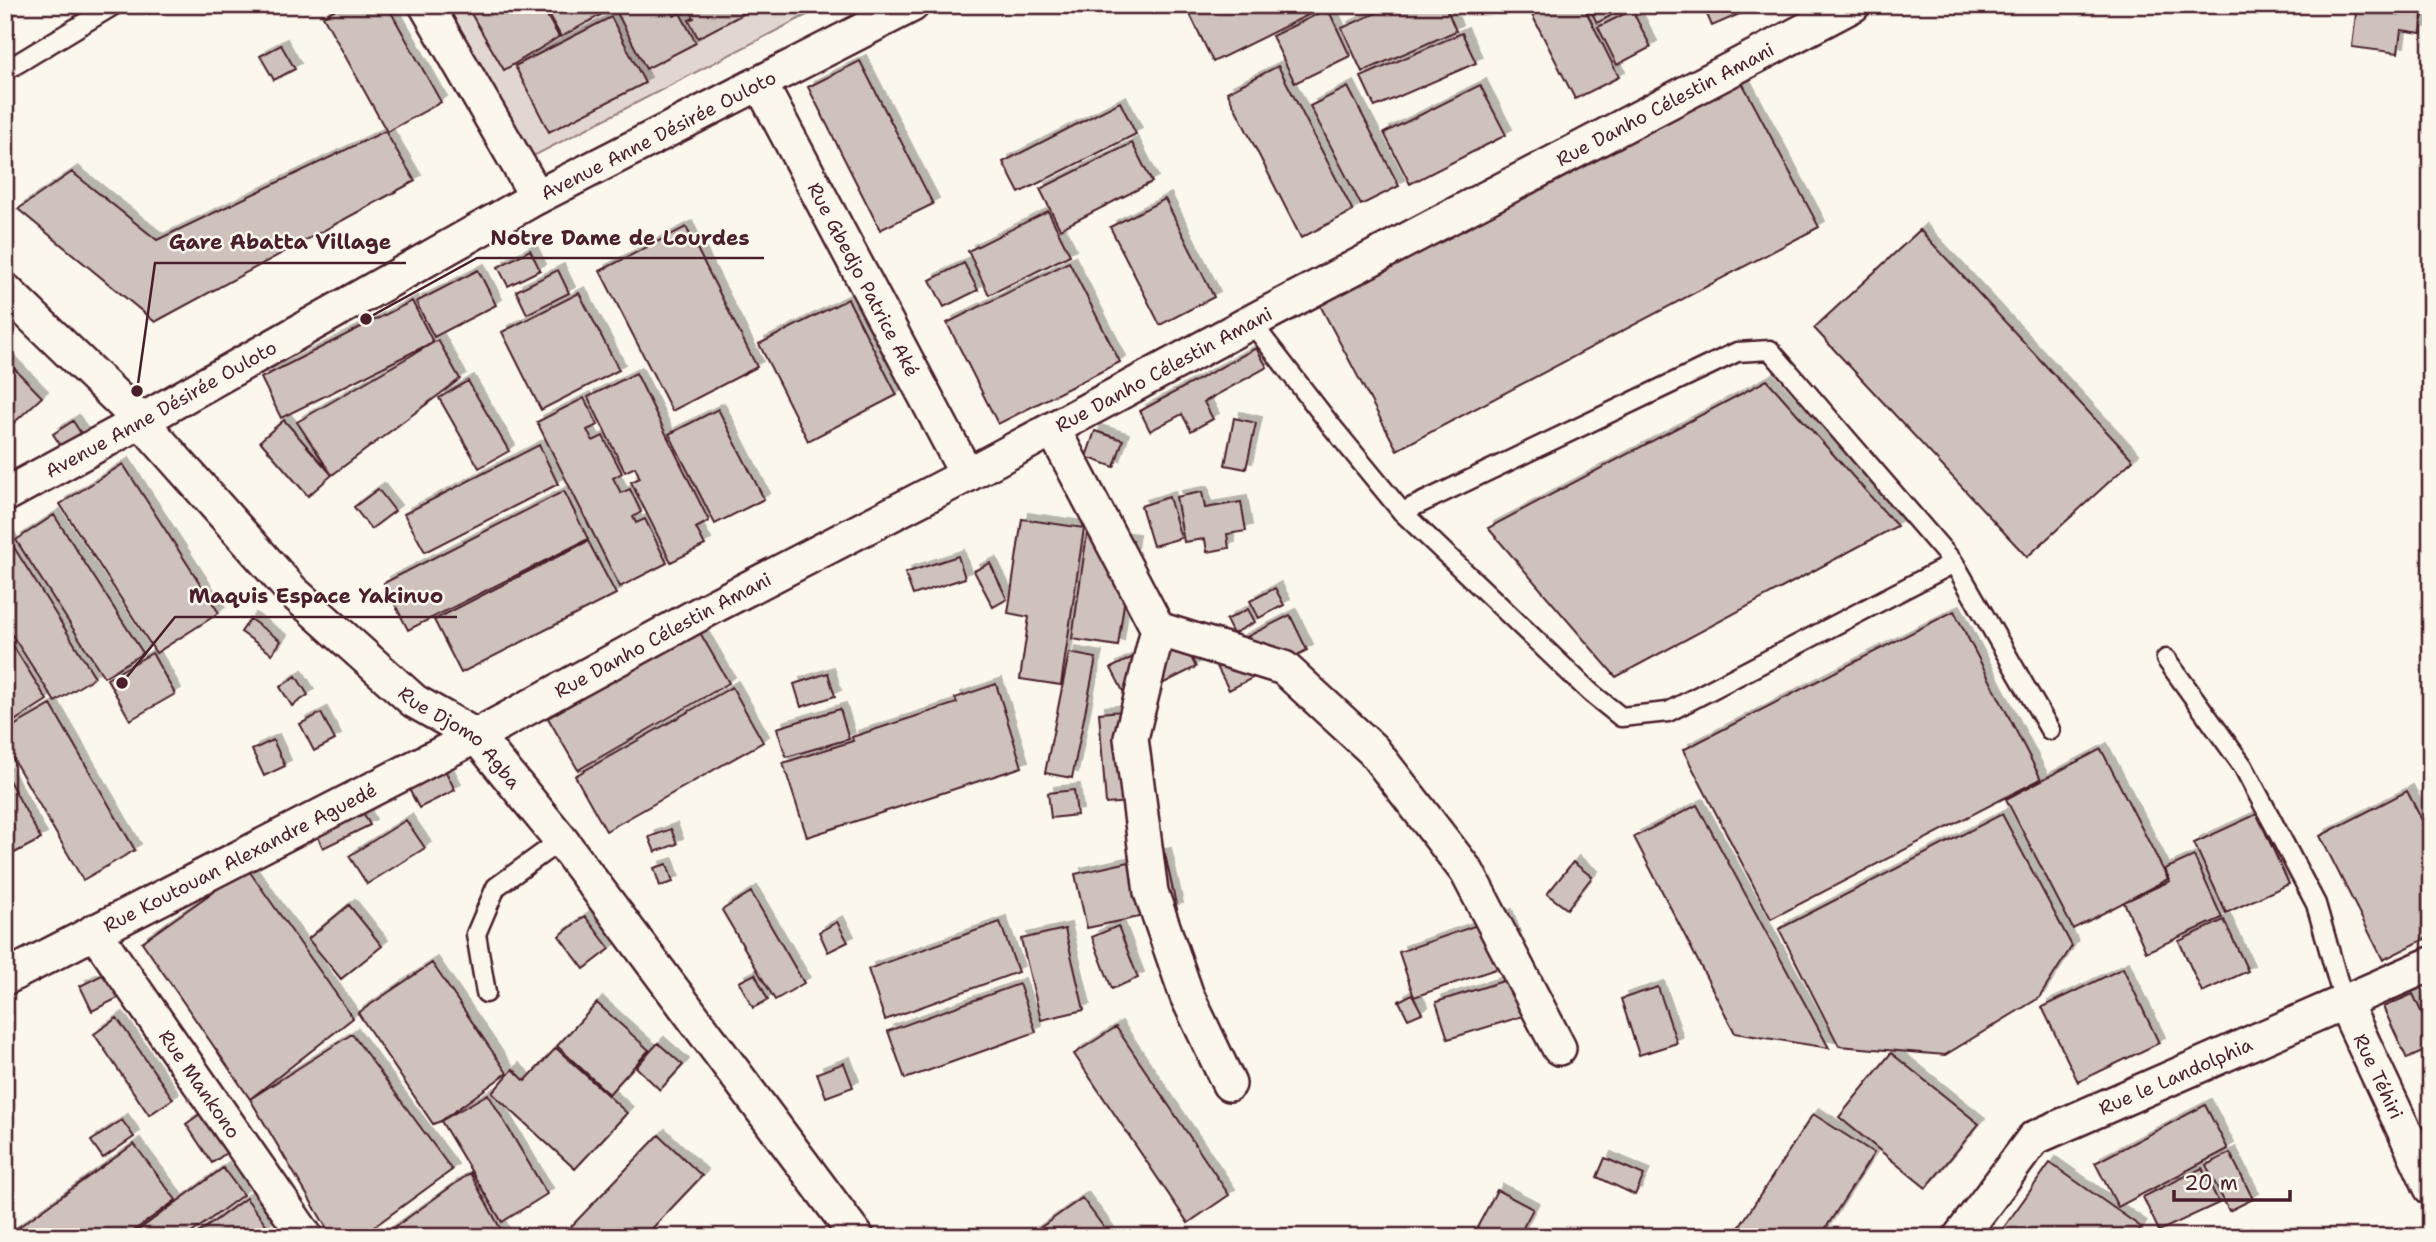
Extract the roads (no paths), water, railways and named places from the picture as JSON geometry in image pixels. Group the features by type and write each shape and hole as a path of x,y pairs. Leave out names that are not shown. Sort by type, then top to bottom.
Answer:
{"street":[{"path":"426,5 537,197"},
{"name":"Avenue Anne Désirée Ouloto","path":"5,495 141,422 537,197 912,5"},
{"name":"Rue Danho Célestin Amani","path":"476,736 716,605 967,475 1853,5"},
{"name":"Rue Gbedjo Patrice Aké","path":"760,83 967,475"},
{"name":"Rue Djomo Agba","path":"5,290 141,422 292,590 414,701 476,736 561,840 857,1237"},
{"path":"1053,429 1158,629 1131,738 1151,892 1187,996 1229,1084"},
{"path":"1158,629 1284,668 1373,750 1466,872 1559,1048"},
{"name":"Rue Koutouan Alexandre Aguedé","path":"5,978 476,736"},
{"name":"Rue Mankono","path":"94,931 306,1237"},
{"name":"Rue le Landolphia","path":"1960,1237 2034,1138 2431,964"},
{"name":"Rue Téhiri","path":"2344,1002 2431,1188"}],"lane":[{"path":"5,71 114,5"},
{"path":"1251,322 1402,512 1591,693 1621,717 1668,712 1954,563"},
{"path":"1402,512 1737,352 1770,350 1954,563 2050,730"},
{"path":"2166,659 2243,766 2316,904 2344,1002"},
{"path":"486,993 476,934 496,887 561,840"}],"place":[{"name":"Notre Dame de Lourdes","path":"366,319"},
{"name":"Gare Abatta Village","path":"137,391"},
{"name":"Maquis Espace Yakinuo","path":"122,683"}]}
